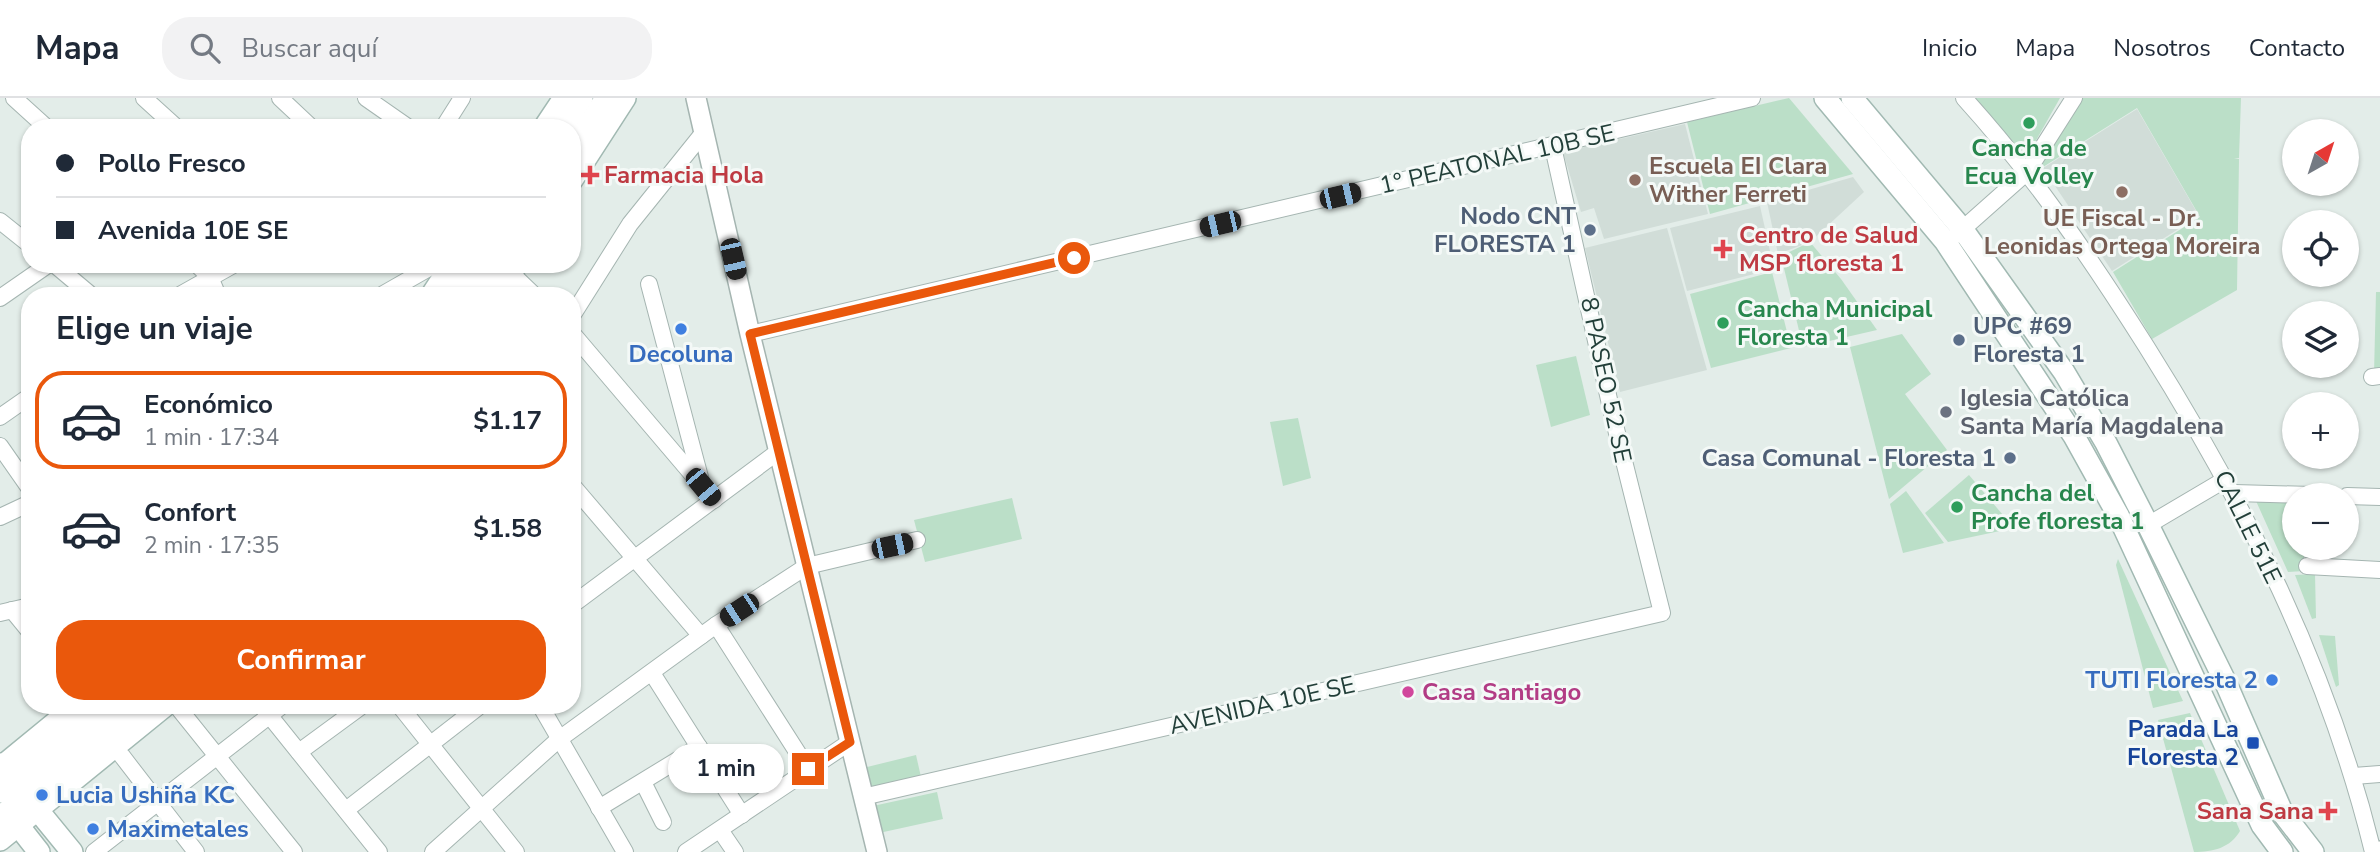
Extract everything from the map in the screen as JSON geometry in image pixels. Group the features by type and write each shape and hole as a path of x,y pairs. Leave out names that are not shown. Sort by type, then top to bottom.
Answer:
{"main road":[{"path":"550,119 564,98"},
{"path":"569,119 582,98"},
{"path":"581,136 606,98"},
{"path":"581,166 625,98"},
{"path":"1825,98 1945,242 2054,403 2091,464 2118,514 2262,825 2282,852"},
{"path":"1852,98 1963,230 2064,372 2106,443 2148,525 2225,681 2282,812 2313,852"},
{"path":"485,287 501,273"},
{"path":"0,840 10,794 70,714"},
{"path":"10,794 97,714"},
{"path":"10,794 124,714"},
{"path":"10,794 162,714"},
{"path":"10,794 39,852"},
{"path":"10,794 72,852"}],"street":[{"path":"14,98 37,119"},
{"path":"144,98 167,119"},
{"path":"280,98 302,119"},
{"path":"449,119 462,98"},
{"path":"696,98 750,334 877,852"},
{"name":"1° PEATONAL 10B SE","path":"750,334 1752,98"},
{"name":"CALLE 51E","path":"1964,98 2027,172 2109,287 2230,486 2300,634 2354,776 2376,852"},
{"path":"1945,242 1963,230 2027,172 2074,98"},
{"path":"368,99 396,119"},
{"path":"581,302 630,225 704,132"},
{"name":"8 PASEO 52 SE","path":"1553,147 1612,413 1661,613"},
{"path":"0,222 21,238"},
{"path":"0,298 38,273"},
{"path":"63,273 80,287"},
{"path":"206,273 214,287"},
{"path":"193,287 217,273"},
{"path":"396,287 420,273"},
{"path":"514,273 527,287"},
{"path":"649,284 703,487"},
{"path":"581,344 714,500"},
{"path":"0,417 21,402"},
{"path":"0,446 21,476"},
{"path":"581,598 779,451"},
{"path":"2148,525 2230,486 2282,492"},
{"path":"581,495 701,636"},
{"path":"2359,496 2380,497"},
{"path":"0,517 21,507"},
{"path":"433,852 558,740 716,625 807,566 917,540"},
{"path":"2307,565 2380,570"},
{"path":"6,611 21,624"},
{"name":"AVENIDA 10E SE","path":"863,797 1661,613"},
{"path":"716,625 808,769"},
{"path":"652,673 742,815"},
{"path":"178,714 217,756 294,852"},
{"path":"94,852 217,756 264,714"},
{"path":"275,714 299,752 379,852"},
{"path":"299,752 351,714"},
{"path":"406,714 516,852"},
{"path":"346,810 470,714"},
{"path":"545,714 625,852"},
{"path":"686,852 850,742"},
{"path":"599,808 699,747"},
{"path":"122,756 196,852"},
{"path":"2354,776 2380,774"},
{"path":"643,782 663,822"},
{"path":"719,830 735,852"}],"shaded area":[{"name":"UE Fiscal - Dr. Leonidas Ortega Moreira","path":"2137,109 2199,216 2112,271 2043,168"},
{"name":"Escuela EI Clara Wither Ferreti","path":"1685,124 1708,214 1604,239 1594,208 1581,212 1563,152"},
{"path":"1853,177 1864,192 1810,242 1778,254 1767,202"},
{"name":"Centro de Salud MSP floresta 1","path":"1760,206 1774,269 1687,291 1670,228"},
{"path":"1667,228 1707,370 1620,392 1585,248"}],"green space":[{"path":"1789,98 1853,174 1710,214 1687,122"},
{"path":"1970,98 2060,98 2025,160"},
{"path":"2081,98 2241,98 2239,158 2234,158 2239,159 2237,290 2152,339 2113,272 2200,217 2137,108 2043,167 2041,164"},
{"path":"1810,242 1841,279 1877,330 1803,347 1781,256"},
{"path":"1772,272 1791,348 1711,368 1690,294"},
{"path":"2376,292 2380,292 2380,373 2374,374"},
{"path":"1902,334 1931,374 1905,394 1947,450 1889,499 1850,347"},
{"path":"1576,356 1590,415 1551,427 1536,365"},
{"path":"1298,418 1311,478 1283,486 1270,422"},
{"path":"1969,475 2014,528 1948,542 1925,513"},
{"path":"1906,491 1944,543 1903,553 1890,504"},
{"path":"1012,498 1022,539 925,562 914,520"},
{"path":"2256,501 2282,502 2282,559"},
{"path":"2118,559 2183,701 2153,708 2116,565"},
{"path":"2283,560 2304,560 2304,571 2288,572"},
{"path":"2315,574 2316,618 2312,619 2295,575"},
{"path":"2319,635 2335,636 2339,685 2336,687"},
{"path":"2190,713 2240,831 2226,845 2208,851 2194,852 2158,720"},
{"path":"916,755 921,777 868,789 863,768"},
{"path":"937,792 943,819 879,833 873,806"}],"place":[{"name":"Cancha de Ecua Volley","path":"2029,123"},
{"name":"Farmacia Hola","path":"590,175"},
{"name":"Escuela EI Clara Wither Ferreti","path":"1635,180"},
{"name":"UE Fiscal - Dr. Leonidas Ortega Moreira","path":"2122,192"},
{"name":"Nodo CNT FLORESTA 1","path":"1590,230"},
{"name":"Centro de Salud MSP floresta 1","path":"1723,249"},
{"name":"Cancha Municipal Floresta 1","path":"1723,323"},
{"name":"Decoluna","path":"681,329"},
{"name":"UPC #69 Floresta 1","path":"1959,340"},
{"name":"Iglesia Católica Santa María Magdalena","path":"1946,412"},
{"name":"Casa Comunal - Floresta 1","path":"2010,458"},
{"name":"Cancha del Profe floresta 1","path":"1957,507"},
{"name":"TUTI Floresta 2","path":"2272,680"},
{"name":"Casa Santiago","path":"1408,692"},
{"name":"Parada La Floresta 2","path":"2253,743"},
{"name":"Lucia Ushiña KC","path":"42,795"},
{"name":"Sana Sana","path":"2328,811"},
{"name":"Maximetales","path":"93,829"}],"route":[{"path":"808,769 850,742 750,334 1074,258"}]}
